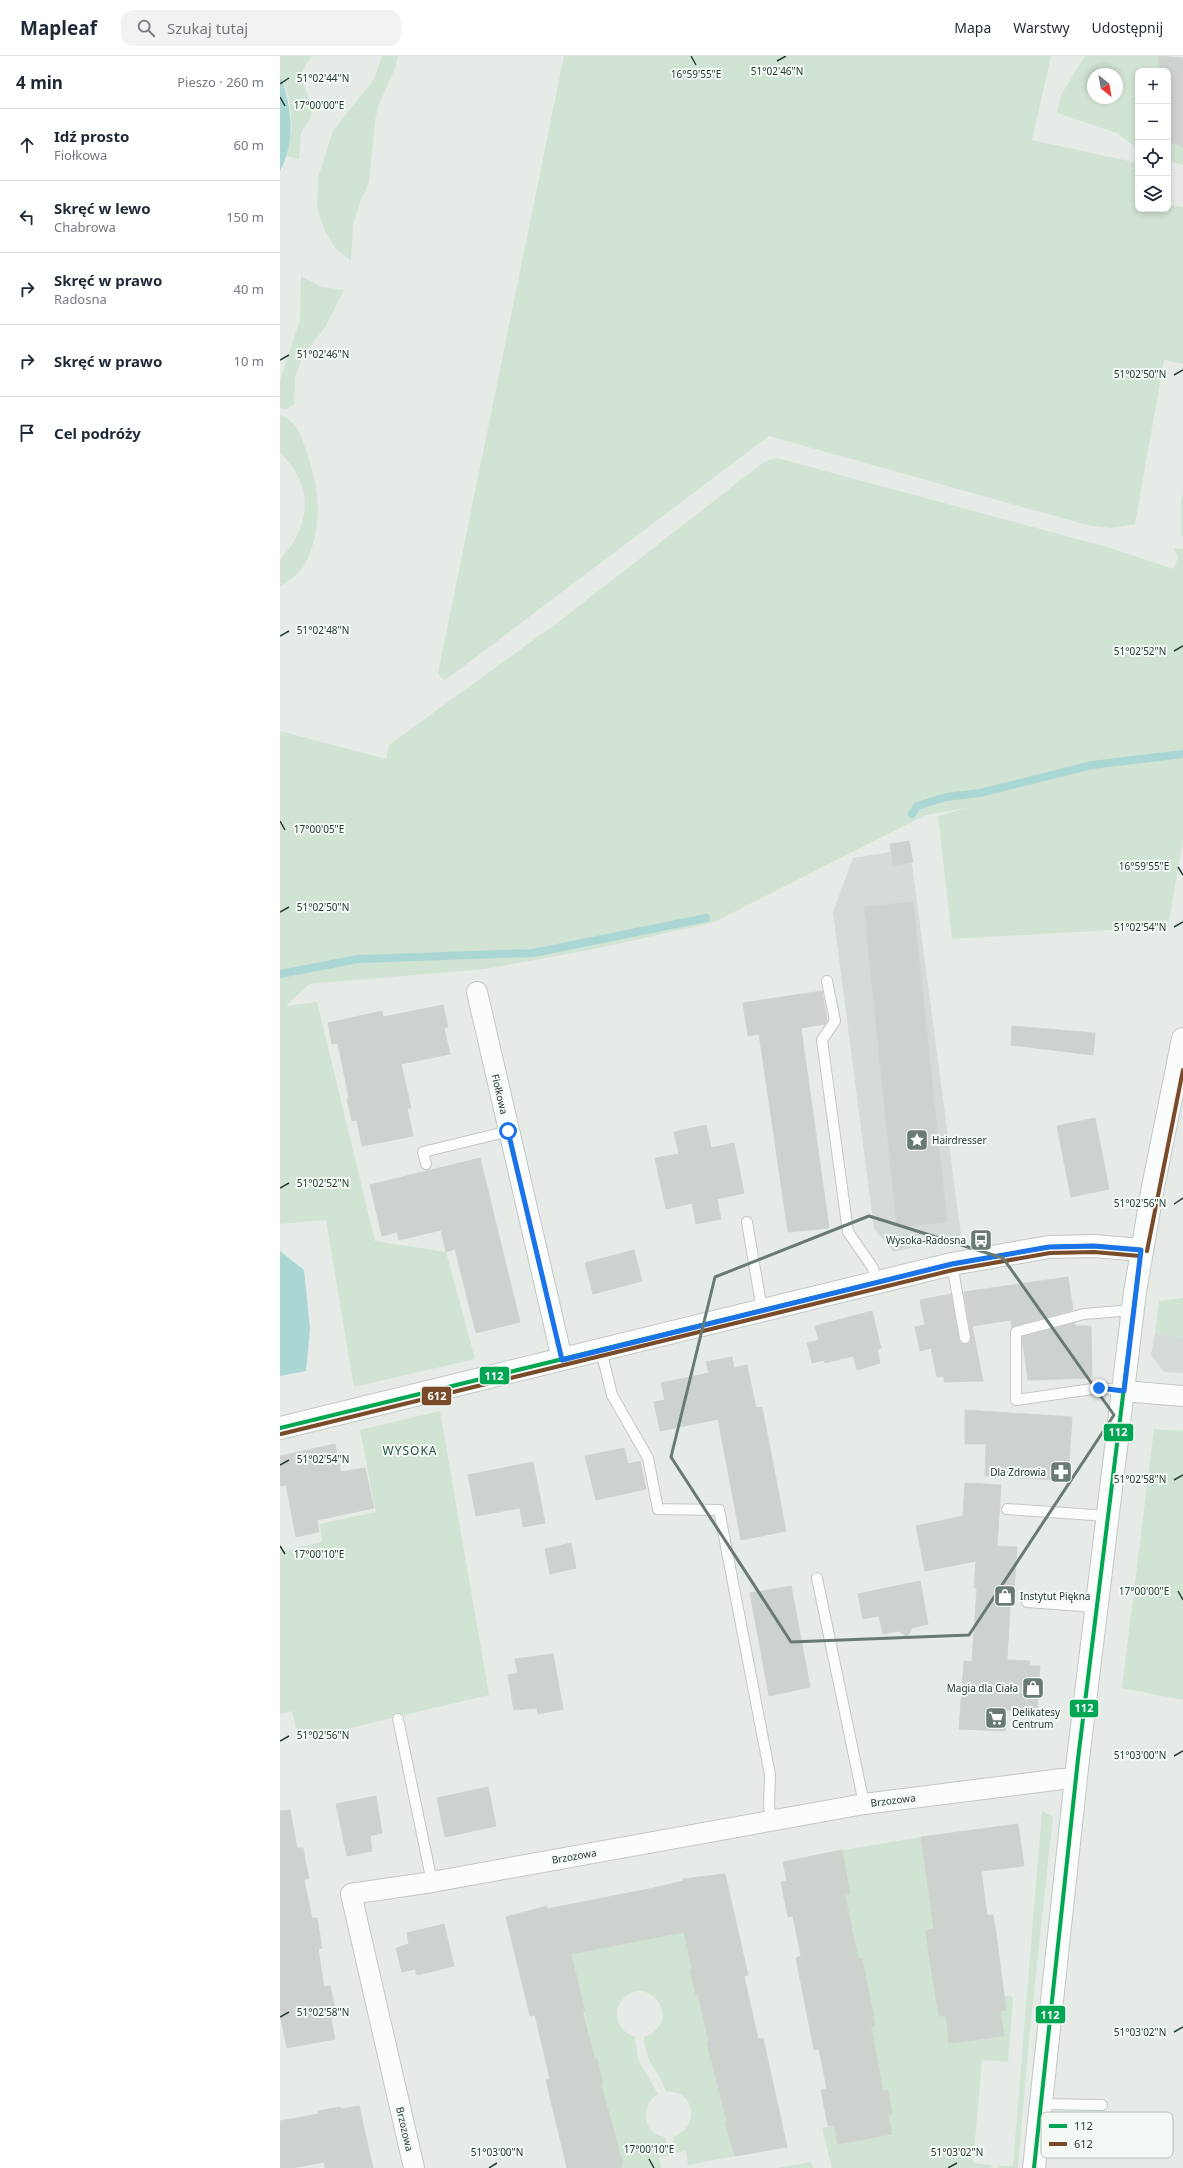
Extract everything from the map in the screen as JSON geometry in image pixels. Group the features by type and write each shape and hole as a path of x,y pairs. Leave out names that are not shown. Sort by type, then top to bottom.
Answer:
{"street":[{"name":"Fiołkowa","path":"477,992 562,1360"},
{"path":"1034,2168 1076,1779 1133,1310 1141,1250 1183,1039"},
{"path":"280,1428 952,1264 1049,1247 1094,1246 1141,1250"},
{"path":"1124,1391 1183,1396"},
{"name":"Brzozowa","path":"414,2168 351,1894 432,1882 864,1804 1062,1779 1076,1779"}],"lane":[{"path":"827,981 835,1022 822,1040 848,1232 873,1268 876,1282"},
{"path":"426,1164 423,1152 508,1131"},
{"path":"747,1222 762,1310"},
{"path":"952,1264 965,1338"},
{"path":"1124,1391 1099,1388 1016,1400 1016,1332 1084,1314 1133,1310"},
{"path":"601,1350 612,1395 648,1458 658,1509 719,1510 770,1775 769,1807 772,1820"},
{"path":"1007,1509 1107,1516"},
{"path":"817,1578 864,1804"},
{"path":"1027,1602 1096,1607"},
{"path":"398,1719 432,1882"},
{"path":"1040,2104 1102,2105"}],"highlighted area":[{"path":"869,1216 1003,1258 1114,1415 969,1635 791,1642 671,1457 715,1277"}],"shaded area":[{"path":"910,849 961,1235 894,1252 874,1229 833,912 853,858"},
{"path":"1155,1333 1183,1338 1183,1373 1164,1372 1151,1355"}],"green space":[{"path":"280,56 313,56 306,64 302,78 311,106 311,115 301,134 299,159 285,156 292,129 289,98 280,75"},
{"path":"382,56 398,56 395,68 378,106 375,121 369,182 360,202 353,225 351,261 335,248 325,231 317,208 318,178 333,131 374,79"},
{"path":"564,56 1051,56 1032,140 1135,162 1135,212 1171,212 1171,205 1183,207 1183,364 1164,360 1135,524 1111,528 1087,525 769,436 444,681 438,673"},
{"path":"1085,56 1160,56 1162,68 1135,68 1135,147 1117,133 1057,113 1061,95"},
{"path":"1171,143 1183,145 1183,165 1171,162"},
{"path":"301,276 322,287 344,290 325,327 303,356 295,377 294,404 286,409 280,408 280,380 300,320"},
{"path":"280,415 294,424 302,439 314,478 318,506 315,535 312,548 306,562 298,573 280,587 280,560 292,545 299,530 305,506 301,484 296,473 280,452"},
{"path":"777,458 1107,547 1174,569 1178,557 1174,548 1183,549 1183,839 1168,927 952,939 938,816 967,808 925,815 712,923 594,949 485,969 309,984 286,1006 317,1002 375,1241 446,1252 475,1359 354,1387 326,1220 280,1224 280,731 386,759 389,745 561,620 764,462"},
{"path":"1183,491 1183,536 1181,536 1181,502"},
{"path":"1183,1298 1183,1338 1155,1333 1159,1301"},
{"path":"440,1411 489,1695 299,1740 292,1711 280,1714 280,1552 322,1542 320,1524 376,1512 360,1430"},
{"path":"1154,1429 1183,1431 1183,1700 1122,1688"},
{"path":"1042,1811 1053,1817 1030,2029 1018,2168 999,2168 999,2166 1013,2166"},
{"path":"921,1837 934,1929 926,1930 930,1962 938,1961 934,1983 939,2016 946,2016 949,2043 1003,2036 1000,2011 1004,1997 1010,1995 1013,1998 1008,2062 982,2060 973,2163 992,2165 991,2168 832,2168 822,2128 834,2125 838,2144 891,2134 888,2115 892,2114 888,2090 883,2091 871,2027 875,2026 862,1958 858,1959 845,1895 850,1894 837,1851"},
{"path":"687,1927 686,1941 692,1969 690,1970 696,1995 698,1994 709,2043 707,2043 727,2122 725,2123 735,2156 688,2165 686,2151 676,2153 673,2137 682,2132 688,2125 691,2118 691,2110 688,2102 683,2096 676,2093 666,2092 647,2054 644,2037 656,2030 662,2021 662,2011 659,2002 652,1995 643,1991 634,1992 624,1998 617,2010 617,2019 622,2029 635,2037 638,2059 658,2094 648,2105 646,2118 652,2131 657,2135 665,2137 669,2155 659,2157 661,2168 622,2168 621,2165 623,2164 617,2140 615,2140 601,2085 603,2084 597,2060 595,2060 579,1988 561,1951 593,1949 609,1946"},
{"path":"811,2162 813,2168 777,2168"}],"water":[{"path":"280,75 289,111 290,135 285,159 280,171"},
{"path":"280,1251 304,1270 310,1329 306,1371 280,1376"}],"building":[{"path":"1159,56 1183,58 1183,147 1171,143 1171,68 1159,68"},
{"path":"909,841 913,862 893,865 890,844"},
{"path":"913,902 947,1222 897,1227 864,907"},
{"path":"822,991 827,1020 825,1024 801,1028 829,1228 788,1232 759,1034 748,1036 743,1003"},
{"path":"443,1005 448,1027 444,1028 450,1054 401,1064 411,1108 407,1108 413,1136 362,1146 357,1120 352,1121 338,1043 332,1044 328,1023 382,1011 383,1017"},
{"path":"1012,1026 1095,1033 1093,1055 1011,1045"},
{"path":"1095,1118 1109,1189 1071,1197 1057,1126"},
{"path":"706,1125 711,1148 734,1143 744,1193 717,1199 721,1219 696,1224 692,1203 666,1209 655,1158 679,1154 674,1132"},
{"path":"480,1158 520,1322 476,1333 455,1249 446,1252 441,1230 399,1240 397,1232 382,1236 370,1185"},
{"path":"634,1250 642,1281 593,1294 585,1263"},
{"path":"1068,1277 1073,1310 1012,1327 1011,1320 972,1326 983,1381 944,1382 944,1376 937,1377 931,1348 920,1351 915,1327 925,1325 920,1300 951,1294 959,1339 960,1342 966,1344 969,1343 971,1337 964,1292"},
{"path":"872,1311 881,1348 877,1350 880,1363 857,1370 853,1356 825,1363 824,1360 812,1363 807,1343 819,1340 815,1326"},
{"path":"1075,1323 1075,1326 1091,1326 1092,1378 1028,1380 1022,1337"},
{"path":"732,1357 734,1368 747,1365 756,1408 762,1407 786,1531 741,1540 718,1419 660,1431 654,1402 665,1400 661,1383 709,1373 706,1362"},
{"path":"965,1410 1072,1417 1068,1478 1055,1478 1055,1480 985,1476 986,1444 965,1444"},
{"path":"335,1444 341,1472 365,1468 374,1508 317,1520 319,1532 296,1537 286,1485 280,1486 280,1456"},
{"path":"624,1448 628,1464 640,1461 646,1489 596,1500 585,1456"},
{"path":"533,1462 545,1523 523,1527 520,1508 476,1516 468,1475"},
{"path":"965,1483 1001,1485 997,1546 1017,1547 1014,1590 1011,1590 1007,1660 1030,1661 1029,1666 1040,1666 1037,1712 1006,1710 1005,1731 959,1729 964,1661 972,1662 977,1588 974,1588 976,1561 925,1571 916,1526 963,1516"},
{"path":"571,1543 576,1568 550,1574 545,1549"},
{"path":"920,1581 928,1624 912,1628 907,1637 899,1631 883,1634 879,1616 863,1619 858,1594"},
{"path":"791,1586 810,1687 769,1696 750,1593"},
{"path":"553,1654 563,1709 538,1714 537,1708 514,1710 508,1675 518,1673 515,1659"},
{"path":"488,1787 496,1826 445,1837 437,1798"},
{"path":"376,1796 382,1833 370,1836 372,1851 347,1856 336,1804"},
{"path":"290,1810 297,1848 303,1848 309,1878 304,1880 312,1918 317,1918 322,1948 318,1949 324,1987 330,1986 337,2017 331,2018 335,2039 287,2048 280,2014 280,1811"},
{"path":"1018,1824 1024,1866 981,1871 987,1915 993,1915 996,1933 1006,2010 1000,2011 1004,2036 949,2043 946,2016 939,2016 930,1962 926,1930 934,1929 921,1837"},
{"path":"842,1850 850,1894 845,1895 858,1959 862,1958 873,2013 875,2026 871,2027 883,2091 888,2090 892,2114 888,2115 892,2134 838,2144 834,2125 828,2126 821,2090 827,2089 819,2049 814,2050 796,1958 801,1956 793,1916 788,1917 781,1882 787,1881 783,1862"},
{"path":"725,1874 748,1975 744,1976 758,2039 763,2038 787,2147 735,2156 725,2123 727,2122 707,2043 709,2043 698,1994 696,1995 690,1970 692,1969 684,1932 571,1954 585,2011 583,2012 595,2060 597,2059 603,2084 601,2085 623,2164 621,2165 622,2168 567,2168 546,2080 550,2079 535,2015 530,2016 506,1917 547,1906 547,1909 654,1888 683,1881 683,1879"},
{"path":"444,1924 454,1966 417,1975 415,1969 402,1972 396,1948 409,1944 407,1933"},
{"path":"359,2106 373,2168 325,2168 324,2162 292,2168 280,2168 280,2121 318,2114 318,2111 340,2107 341,2109"}],"waterway":[{"path":"912,814 917,806 946,797 980,793 1092,765 1183,754"},
{"path":"280,974 358,959 533,953 706,918"}],"transit line":[{"name":"612","path":"1147,1251 1183,1070"},
{"name":"112","path":"280,1428 952,1264 1049,1247 1094,1246 1141,1250"},
{"name":"112","path":"1034,2168 1078,1759 1141,1250"},
{"name":"612","path":"281,1434 953,1270 1050,1253 1094,1252 1140,1256"}],"place":[{"name":"Hairdresser","path":"917,1140"},
{"name":"Wysoka-Radosna","path":"981,1240"},
{"name":"Dla Zdrowia","path":"1061,1472"},
{"name":"Instytut Piękna","path":"1005,1596"},
{"name":"Magia dla Ciała","path":"1033,1688"},
{"name":"Delikatesy Centrum","path":"996,1718"}],"district":[{"name":"WYSOKA","path":"410,1451"}],"route":[{"path":"508,1131 562,1360 836,1291 952,1264 1049,1247 1094,1246 1141,1250 1124,1391 1099,1388"}]}
